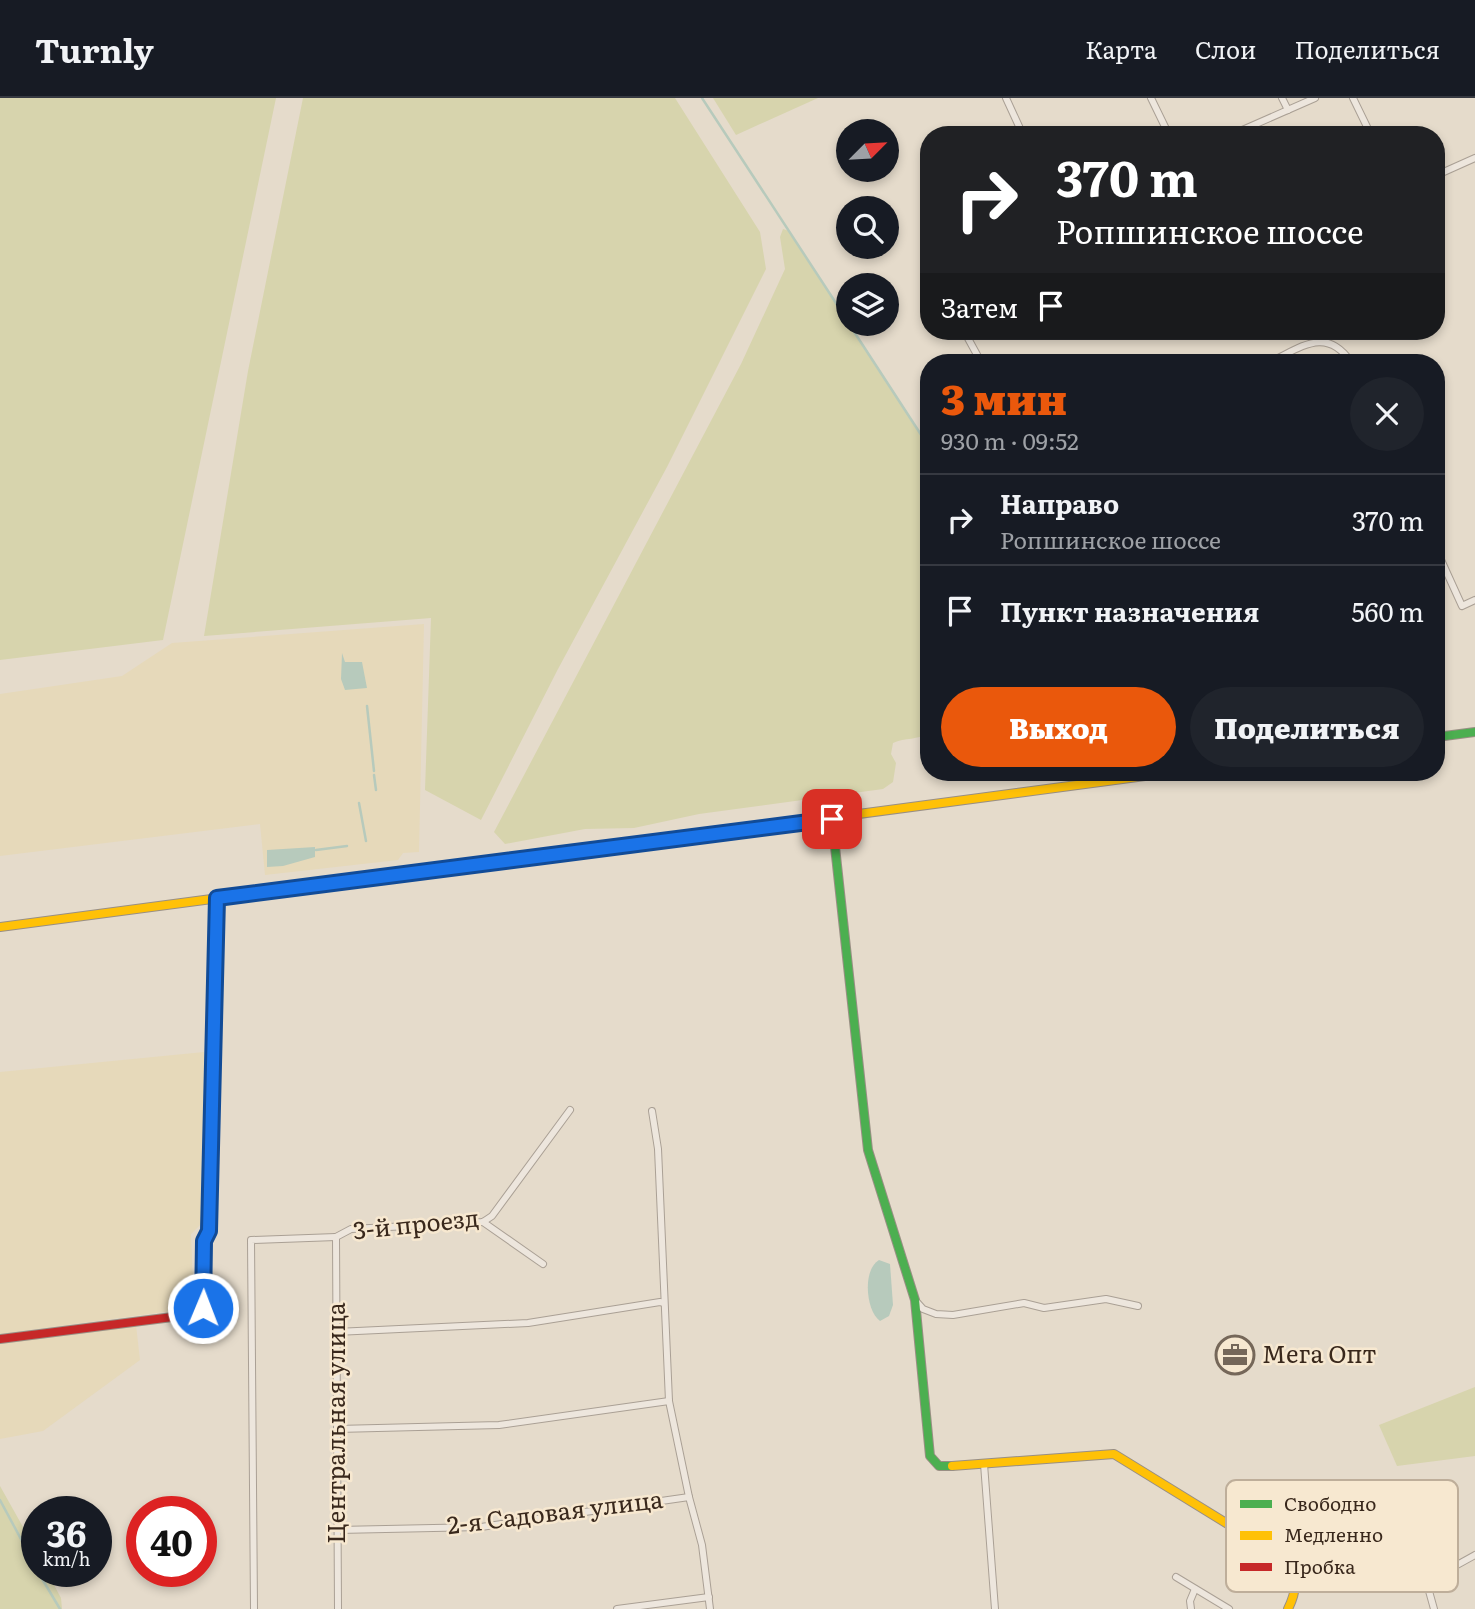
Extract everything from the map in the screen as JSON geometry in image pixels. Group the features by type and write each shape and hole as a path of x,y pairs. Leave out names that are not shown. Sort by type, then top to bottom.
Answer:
{"street":[{"path":"1006,98 1019,126"},
{"path":"1151,98 1165,126"},
{"path":"1282,98 1288,110"},
{"path":"1252,126 1315,98"},
{"path":"1353,98 1367,126"},
{"path":"1445,171 1475,158"},
{"path":"1289,354 1321,341 1333,343 1345,354"},
{"path":"1445,569 1462,606 1475,600"},
{"path":"1445,736 1475,732"},
{"path":"0,928 1109,781"},
{"path":"832,819 868,1150 881,1199 897,1234 915,1300 930,1456 939,1466 1114,1454 1226,1523"},
{"path":"0,1339 196,1314 203,1308 204,1241 209,1231 217,898"},
{"name":"3-й проезд","path":"254,1609 251,1240 336,1237 351,1229 483,1222 492,1216 569,1110"},
{"path":"652,1111 658,1149 669,1401 702,1545 710,1609"},
{"path":"483,1222 543,1264"},
{"name":"Центральная улица","path":"336,1237 338,1609"},
{"path":"915,1300 923,1309 936,1314 953,1315 1024,1303 1044,1308 1106,1300 1138,1306"},
{"path":"336,1332 528,1323 660,1301 664,1303"},
{"path":"337,1429 499,1425 669,1401"},
{"path":"984,1464 995,1609"},
{"name":"2-я Садовая улица","path":"338,1530 481,1527 689,1497"},
{"path":"1458,1564 1475,1555"},
{"path":"1176,1577 1229,1609"},
{"path":"1191,1609 1190,1601 1195,1588"},
{"path":"1287,1609 1295,1592"},
{"path":"1429,1592 1434,1609"},
{"path":"617,1609 709,1597"}],"shaded area":[{"path":"0,98 276,98 163,640 0,660"},
{"path":"303,98 675,98 760,232 766,269 667,467 558,669 481,820 425,790 431,618 204,636 248,371"},
{"path":"713,98 818,98 736,135"},
{"path":"783,229 789,231 836,304 836,336 857,336 920,433 920,737 893,743 891,754 896,763 893,782 883,789 699,814 634,828 585,829 505,844 494,832 741,364 785,269 780,237"},
{"path":"424,624 419,852 403,853 398,860 265,875 260,824 0,856 0,694 122,676 172,643"},
{"path":"342,653 345,662 362,662 367,688 345,690 341,679"},
{"path":"315,847 315,857 283,866 267,867 267,850"},
{"path":"204,1052 202,1223 191,1234 194,1308 0,1334 0,1072"},
{"path":"879,1260 890,1264 893,1305 889,1316 880,1321 872,1309 868,1290 870,1272"},
{"path":"136,1325 140,1360 43,1431 0,1439 0,1342"},
{"path":"1475,1387 1475,1456 1397,1466 1379,1425"},
{"path":"0,1486 21,1523 21,1587 55,1587 61,1598 62,1609 0,1609"}],"waterway":[{"path":"702,98 836,303"},
{"path":"857,336 920,433"},
{"path":"367,706 374,771"},
{"path":"374,775 376,790"},
{"path":"359,803 366,841"},
{"path":"316,850 347,846"},
{"path":"0,1500 21,1539"},
{"path":"47,1587 60,1609"}],"traffic: fast":[{"path":"1445,736 1475,732"},
{"path":"832,819 868,1150 915,1300 930,1456 939,1466 952,1466"},
{"path":"204,1269 204,1241 209,1231 217,898"}],"traffic: slow":[{"path":"693,836 1107,781"},
{"path":"0,927 340,882"},
{"path":"952,1466 1114,1454 1226,1523"},
{"path":"1288,1609 1294,1592"}],"traffic: jam":[{"path":"340,882 693,836"},
{"path":"0,1339 196,1314 203,1308 204,1269"}],"place":[{"name":"Мега Опт","path":"1235,1355"}],"route":[{"path":"203,1308 204,1241 209,1231 217,898 832,819"}]}
